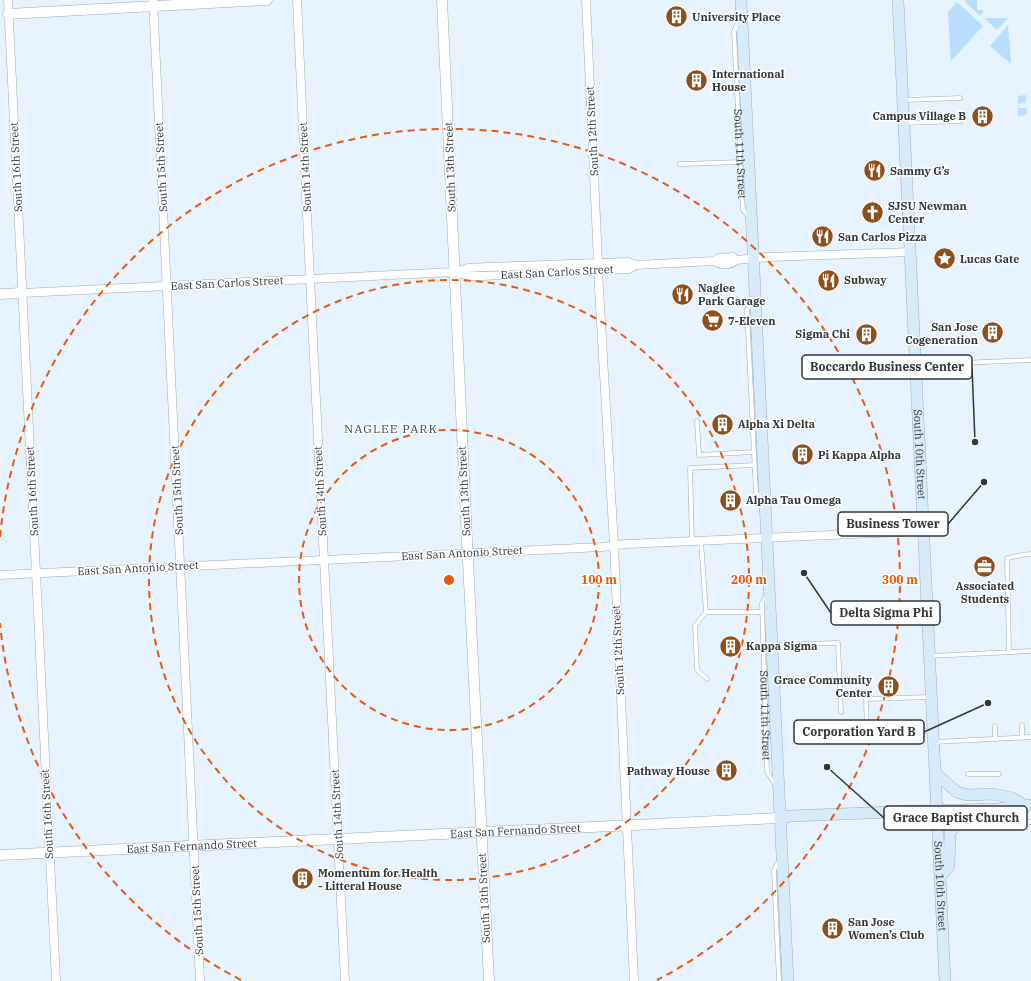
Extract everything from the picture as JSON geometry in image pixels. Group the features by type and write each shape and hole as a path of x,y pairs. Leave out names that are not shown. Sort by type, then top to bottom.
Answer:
{"main road":[{"name":"South 11th Street","path":"741,0 788,981"},
{"name":"South 10th Street","path":"898,0 945,981"},
{"path":"935,772 957,792 967,795 993,794 1012,798 1029,805"},
{"name":"East San Fernando Street","path":"780,818 790,816 997,809 1029,805"},
{"path":"936,810 957,824 950,833 949,866 940,877"}],"street":[{"name":"South 16th Street","path":"8,0 56,981"},
{"path":"8,14 153,3 267,0"},
{"name":"South 14th Street","path":"297,0 345,981"},
{"name":"South 13th Street","path":"442,0 467,553 489,981"},
{"name":"South 12th Street","path":"586,0 598,267 614,546 634,981"},
{"name":"South 15th Street","path":"153,3 200,981"},
{"name":"East San Carlos Street","path":"0,294 454,272 468,276 598,267 629,269 636,265 714,261 719,258 733,257 736,260 910,252"},
{"name":"East San Antonio Street","path":"0,575 924,531"},
{"name":"East San Fernando Street","path":"0,855 780,818"}],"lane":[{"name":"South 11th Street","path":"741,13 734,32 743,210 752,221"},
{"path":"903,100 960,98"},
{"path":"904,123 961,121"},
{"path":"680,164 741,162"},
{"name":"South 11th Street","path":"755,299 747,310 754,465 756,493 765,500"},
{"path":"915,365 1031,360"},
{"path":"697,421 699,455 754,452"},
{"path":"692,541 690,468 754,465"},
{"path":"701,541 706,612 695,626 698,670 707,680"},
{"path":"1009,652 1007,558 1017,557 1022,554 1031,554"},
{"name":"South 11th Street","path":"769,592 762,603 767,772 778,790"},
{"path":"706,612 762,612"},
{"path":"772,645 838,643 841,712"},
{"path":"930,656 1031,651"},
{"path":"932,697 866,699 868,733 995,739 1031,737"},
{"path":"1022,725 1022,738"},
{"path":"995,726 995,739"},
{"path":"968,774 1000,774"},
{"path":"957,824 1031,822"},
{"name":"South 11th Street","path":"779,981 774,870 782,856"}],"shaded area":[{"path":"964,0 977,0 977,10 983,10 980,16 967,4"},
{"path":"957,2 983,26 951,61 948,12"},
{"path":"984,18 1008,18 997,30"},
{"path":"1008,25 1011,63 990,46"},
{"path":"1026,95 1026,103 1018,104 1018,96"},
{"path":"1018,108 1026,108 1027,115 1018,116"}],"place":[{"name":"University Place","path":"677,17"},
{"name":"International House","path":"696,80"},
{"name":"Campus Village B","path":"982,116"},
{"name":"Sammy G’s","path":"875,171"},
{"name":"SJSU Newman Center","path":"872,212"},
{"name":"San Carlos Pizza","path":"822,237"},
{"name":"Lucas Gate","path":"944,259"},
{"name":"Subway","path":"828,280"},
{"name":"Naglee Park Garage","path":"683,294"},
{"name":"7-Eleven","path":"713,321"},
{"name":"San Jose Cogeneration","path":"993,333"},
{"name":"Sigma Chi","path":"866,334"},
{"name":"Alpha Xi Delta","path":"723,424"},
{"name":"Boccardo Business Center","path":"975,442"},
{"name":"Pi Kappa Alpha","path":"802,455"},
{"name":"Business Tower","path":"984,482"},
{"name":"Alpha Tau Omega","path":"730,500"},
{"name":"Associated Students","path":"985,566"},
{"name":"Delta Sigma Phi","path":"804,573"},
{"name":"Kappa Sigma","path":"730,646"},
{"name":"Grace Community Center","path":"888,686"},
{"name":"Corporation Yard B","path":"988,703"},
{"name":"Grace Baptist Church","path":"827,767"},
{"name":"Pathway House","path":"726,771"},
{"name":"Momentum for Health - Litteral House","path":"303,879"},
{"name":"San Jose Women’s Club","path":"833,928"}],"district":[{"name":"NAGLEE PARK","path":"391,429"}]}
